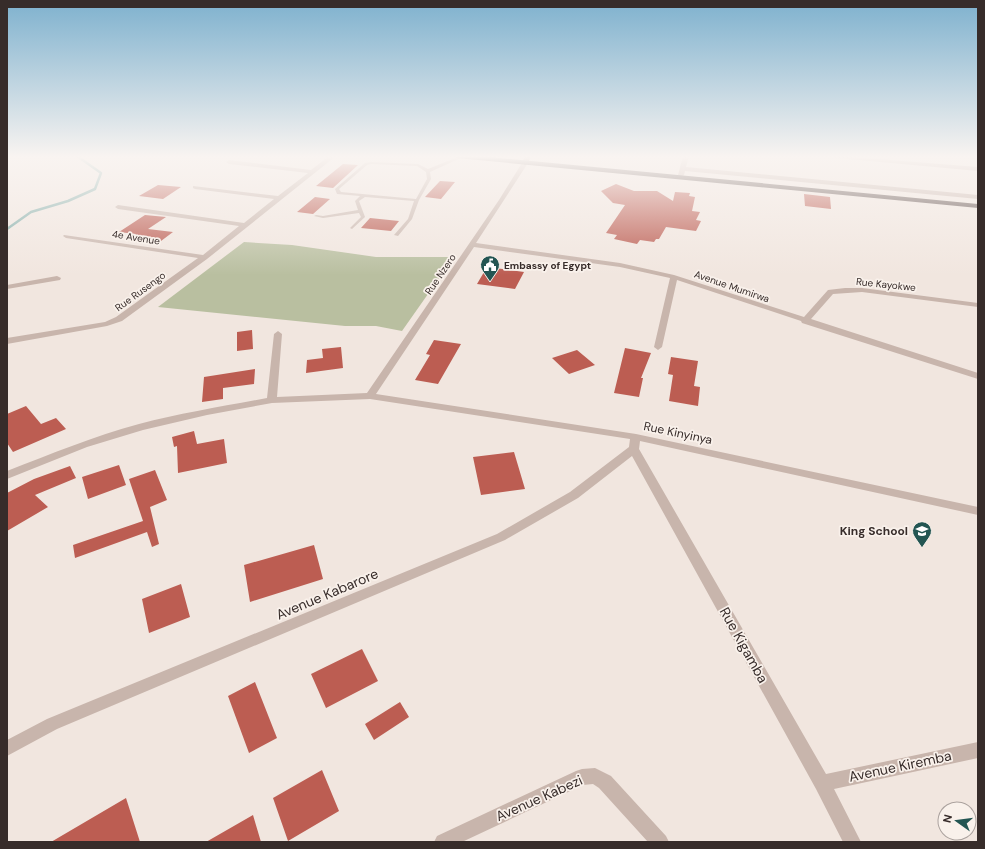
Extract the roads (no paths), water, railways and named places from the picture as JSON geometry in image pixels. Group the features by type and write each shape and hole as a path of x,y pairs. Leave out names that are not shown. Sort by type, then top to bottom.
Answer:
{"highway":[{"path":"872,196 978,206"}],"street":[{"path":"262,196 280,198"},
{"name":"Rue Rusengo","path":"7,341 107,324 120,319 204,257 283,196"},
{"name":"Rue Nzero","path":"370,396 472,245 503,196"},
{"path":"964,196 978,197"},
{"path":"118,207 245,225"},
{"name":"4e Avenue","path":"66,236 204,257"},
{"name":"Avenue Mumirwa","path":"472,245 620,265 674,277 805,321 978,376"},
{"path":"658,347 674,277"},
{"path":"7,287 57,278"},
{"name":"Rue Kayokwe","path":"805,321 831,292 836,290 862,290 978,305"},
{"path":"272,400 278,334"},
{"name":"Rue Kinyinya","path":"7,475 83,445 141,427 272,400 370,396 635,443 978,511"},
{"name":"Avenue Kabarore","path":"7,748 52,724 501,537 574,495 635,443"},
{"name":"Rue Kigamba","path":"635,443 822,783 852,842"},
{"name":"Avenue Kiremba","path":"822,783 978,750"},
{"name":"Avenue Kabezi","path":"443,842 582,777 596,776 606,782 660,842"}],"lane":[{"path":"360,196 417,200"},
{"path":"352,228 363,217 357,201 363,196"},
{"path":"396,235 410,219 419,196"},
{"path":"316,216 361,211"}],"waterway":[{"path":"7,229 31,212 68,201 80,196"}],"place":[{"name":"Embassy of Egypt","path":"490,282"},
{"name":"King School","path":"922,548"}]}
